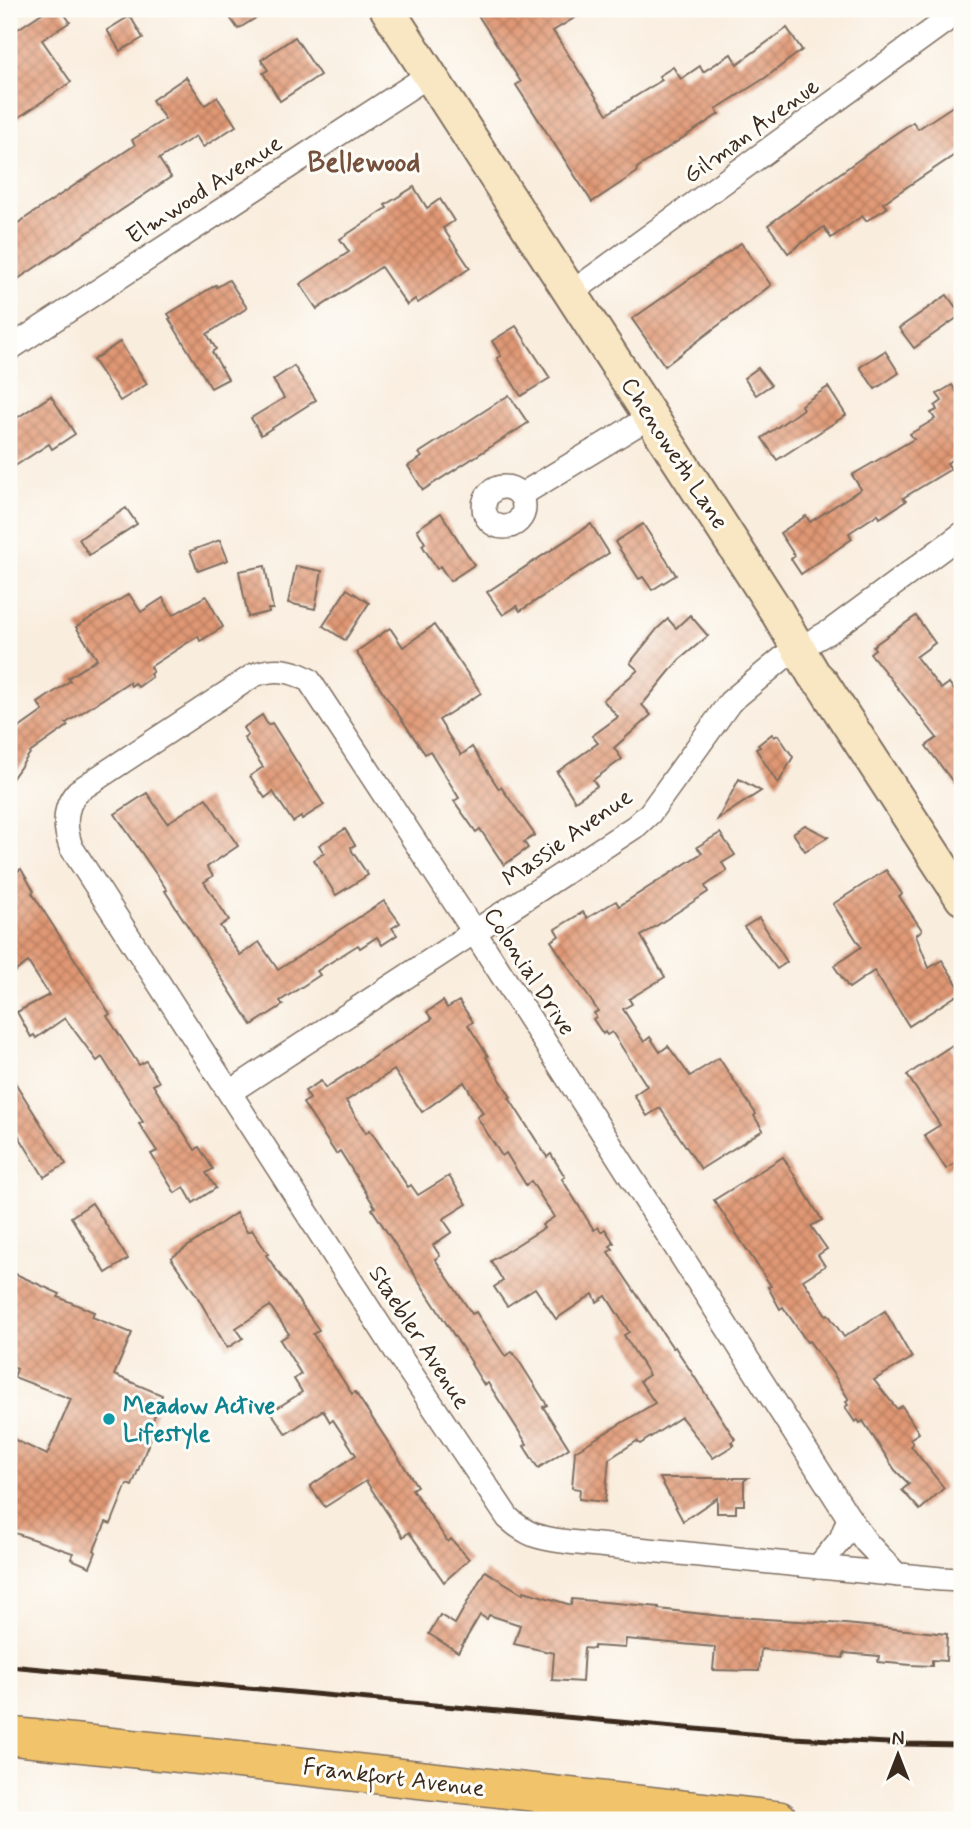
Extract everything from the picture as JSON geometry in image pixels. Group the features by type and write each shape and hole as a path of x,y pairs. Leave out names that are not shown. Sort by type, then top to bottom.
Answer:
{"main road":[{"name":"Chenoweth Lane","path":"387,9 962,898"},
{"name":"Frankfort Avenue","path":"9,1737 263,1762 779,1820"}],"street":[{"name":"Gilman Avenue","path":"571,293 962,9"},
{"name":"Elmwood Avenue","path":"9,349 429,75"},
{"path":"522,495 651,416"},
{"name":"Massie Avenue","path":"230,1092 636,826 650,813 730,702 784,657 832,630 962,534"},
{"name":"Colonial Drive","path":"78,791 254,675 278,669 296,673 309,680 475,933 849,1518 866,1542 897,1575"},
{"name":"Staebler Avenue","path":"78,791 67,808 65,820 66,834 71,846 433,1407 508,1518 535,1537 568,1542 962,1580"},
{"path":"818,1567 841,1539 849,1518"}],"building":[{"path":"48,9 61,9 70,22 42,40 71,82 9,124 9,35"},
{"path":"224,9 270,9 238,29"},
{"path":"474,9 589,9 553,31 607,114 662,80 659,76 673,67 681,79 700,66 703,72 731,54 737,64 787,28 802,50 765,78 716,109 719,114 637,168 636,173 592,202 516,85 521,82"},
{"path":"130,16 143,38 120,51 107,30"},
{"path":"295,37 320,75 280,101 263,73 268,70 261,60"},
{"path":"186,77 205,105 217,97 236,126 203,147 196,136 159,159 171,177 9,285 9,229 135,145 132,140 165,119 152,100"},
{"path":"962,100 962,150 883,203 887,208 866,221 862,216 831,238 824,227 788,253 768,225 913,122 918,129"},
{"path":"414,187 427,208 440,199 454,221 443,228 470,268 418,303 415,299 407,305 381,267 317,309 300,284 349,252 340,239"},
{"path":"741,243 771,285 665,366 632,319"},
{"path":"229,280 247,308 207,334 216,349 212,352 228,379 211,388 168,314"},
{"path":"947,295 961,315 914,348 899,328"},
{"path":"516,326 550,378 521,396 497,358 501,356 492,341"},
{"path":"120,342 147,384 120,401 93,360"},
{"path":"885,351 899,373 875,389 860,367"},
{"path":"294,366 316,400 261,435 251,418 284,398 273,380"},
{"path":"758,368 771,385 756,395 744,378"},
{"path":"952,385 962,400 962,453 947,463 951,469 903,498 906,501 880,518 878,514 849,533 852,539 801,574 791,559 795,556 780,533 806,516 810,522 861,489 852,475 914,439 910,434 935,419 931,413 937,410 935,406 942,401 937,394"},
{"path":"828,387 846,415 777,460 762,438 803,409 801,405"},
{"path":"509,395 528,423 423,490 408,466 422,457 419,453"},
{"path":"51,396 75,434 52,449 49,444 9,470 9,423"},
{"path":"126,508 137,524 89,555 79,539"},
{"path":"441,513 474,565 450,581 440,566 437,569 422,545 425,543 417,529"},
{"path":"591,524 609,553 520,611 517,606 503,615 487,592"},
{"path":"643,524 676,575 652,590 643,577 639,579 615,542"},
{"path":"220,540 228,560 198,571 190,551"},
{"path":"265,566 273,609 248,617 239,571"},
{"path":"296,566 322,571 315,609 288,603"},
{"path":"347,589 369,603 345,640 323,626"},
{"path":"129,594 141,612 163,598 173,615 206,596 223,627 200,641 198,636 150,667 152,677 138,687 135,683 131,686 129,682 66,723 68,726 31,752 9,783 9,738 12,733 43,711 38,703 70,681 68,678 97,659 76,627"},
{"path":"690,615 708,636 679,660 642,705 651,715 614,748 622,759 593,780 597,786 575,801 557,772 598,743 592,736 618,717 603,700 638,670 630,663 658,628 668,619 676,628"},
{"path":"916,616 935,643 916,657 941,689 949,683 962,701 962,794 926,746 937,738 870,653 875,649 873,646"},
{"path":"434,625 481,693 439,720 461,755 472,747 499,789 501,787 535,835 524,842 528,848 504,865 480,829 476,832 454,801 459,798 430,751 425,754 356,652 390,628 403,647"},
{"path":"262,715 268,725 272,723 324,805 302,819 301,817 293,822 273,792 265,798 250,776 263,767 244,738 248,735 243,728"},
{"path":"772,734 774,737 778,735 793,757 778,784 756,749"},
{"path":"739,779 761,791 718,819"},
{"path":"147,793 167,823 206,798 238,846 207,867 213,876 204,882 229,920 220,926 240,955 259,942 278,970 384,901 400,923 392,928 397,935 382,945 377,937 360,948 358,945 317,971 320,975 280,1001 283,1005 252,1025 165,891 167,890 115,814"},
{"path":"805,825 828,837 805,851 793,833"},
{"path":"345,829 355,845 351,847 352,851 368,875 336,895 314,860 324,853 319,845"},
{"path":"720,833 735,855 722,863 727,871 705,886 708,892 641,936 665,977 629,999 632,1004 623,1009 644,1042 650,1037 660,1052 668,1046 690,1076 719,1058 756,1114 754,1116 763,1130 701,1169 660,1108 647,1116 634,1095 647,1086 612,1032 603,1034 593,1019 596,1017 594,1013 598,1011 551,941 559,936 555,929 583,912 587,918 616,901 619,906 702,853 697,847"},
{"path":"21,869 34,891 32,893 110,1014 107,1016 139,1065 146,1061 159,1082 153,1085 195,1150 199,1147 213,1169 206,1173 216,1188 193,1203 184,1187 175,1193 151,1154 157,1151 139,1124 143,1122 102,1057 97,1061 65,1018 36,1038 34,1035 31,1037 17,1012 49,995 28,962 9,976 9,877"},
{"path":"886,870 902,894 899,896 922,930 916,935 929,968 942,960 962,992 909,1026 874,971 849,988 834,966 861,947 833,904"},
{"path":"759,918 787,962 777,969 744,927"},
{"path":"443,1001 447,1008 459,1001 473,1022 468,1025 488,1056 486,1057 511,1097 509,1098 547,1157 551,1154 565,1177 562,1179 594,1230 598,1227 601,1232 605,1229 614,1243 610,1246 613,1249 608,1252 673,1348 675,1347 735,1439 731,1442 734,1445 713,1458 681,1417 640,1444 637,1441 609,1459 605,1502 579,1499 580,1489 572,1488 575,1451 655,1403 640,1381 649,1375 624,1335 629,1332 606,1296 597,1302 593,1294 556,1319 535,1288 507,1306 494,1287 503,1281 491,1261 544,1228 542,1225 554,1217 531,1181 526,1185 506,1153 502,1156 477,1117 483,1113 464,1082 422,1112 394,1070 346,1101 366,1133 370,1130 408,1187 411,1185 418,1195 449,1176 467,1204 443,1219 452,1232 433,1245 440,1256 435,1259 472,1314 476,1312 505,1356 512,1352 519,1361 547,1405 543,1407 569,1448 538,1468 524,1446 527,1444 488,1383 484,1385 372,1209 375,1207 340,1151 336,1154 303,1103 310,1099 305,1091 321,1081 325,1088 432,1019 427,1012"},
{"path":"951,1046 962,1063 962,1159 946,1169 924,1135 940,1125 907,1075"},
{"path":"9,1073 66,1164 44,1177 9,1120"},
{"path":"783,1157 822,1220 811,1226 827,1249 818,1255 825,1266 803,1280 844,1337 885,1311 912,1358 874,1380 897,1409 902,1406 919,1433 910,1439 913,1444 911,1446 944,1488 920,1510 902,1490 909,1484 895,1470 863,1421 855,1422 845,1407 849,1400 834,1375 783,1307 780,1309 768,1287 771,1286 714,1200"},
{"path":"92,1203 128,1259 106,1273 71,1217"},
{"path":"236,1213 247,1232 252,1230 268,1254 266,1255 319,1330 313,1334 417,1486 412,1489 448,1542 451,1539 469,1559 444,1582 409,1532 403,1537 366,1481 325,1507 310,1486 356,1455 333,1420 330,1422 323,1410 286,1434 271,1412 302,1392 294,1379 301,1374 280,1340 289,1334 270,1306 236,1328 243,1338 227,1348 171,1258"},
{"name":"Meadow Active Lifestyle","path":"9,1271 60,1294 58,1297 94,1312 92,1317 132,1333 114,1375 162,1395 149,1431 153,1432 132,1486 127,1484 111,1524 106,1522 90,1567 71,1559 73,1553 9,1531 9,1437 47,1455 71,1399 14,1377 17,1369 9,1365"},
{"path":"660,1478 748,1478 744,1481 744,1505 736,1505 736,1513 717,1513 717,1498 683,1521"},
{"path":"485,1571 523,1594 524,1591 571,1605 572,1599 721,1616 947,1634 946,1661 932,1660 932,1666 911,1665 878,1662 879,1656 844,1653 843,1658 761,1649 759,1671 713,1670 715,1647 626,1639 625,1648 584,1648 582,1682 552,1680 554,1653 514,1644 520,1625 489,1615 487,1619 480,1615 458,1652 429,1634 440,1615 455,1624"}],"railway":[{"path":"9,1666 793,1738 962,1745"}],"place":[{"name":"Meadow Active Lifestyle","path":"109,1419"}],"district":[{"name":"Bellewood","path":"364,161"}]}
